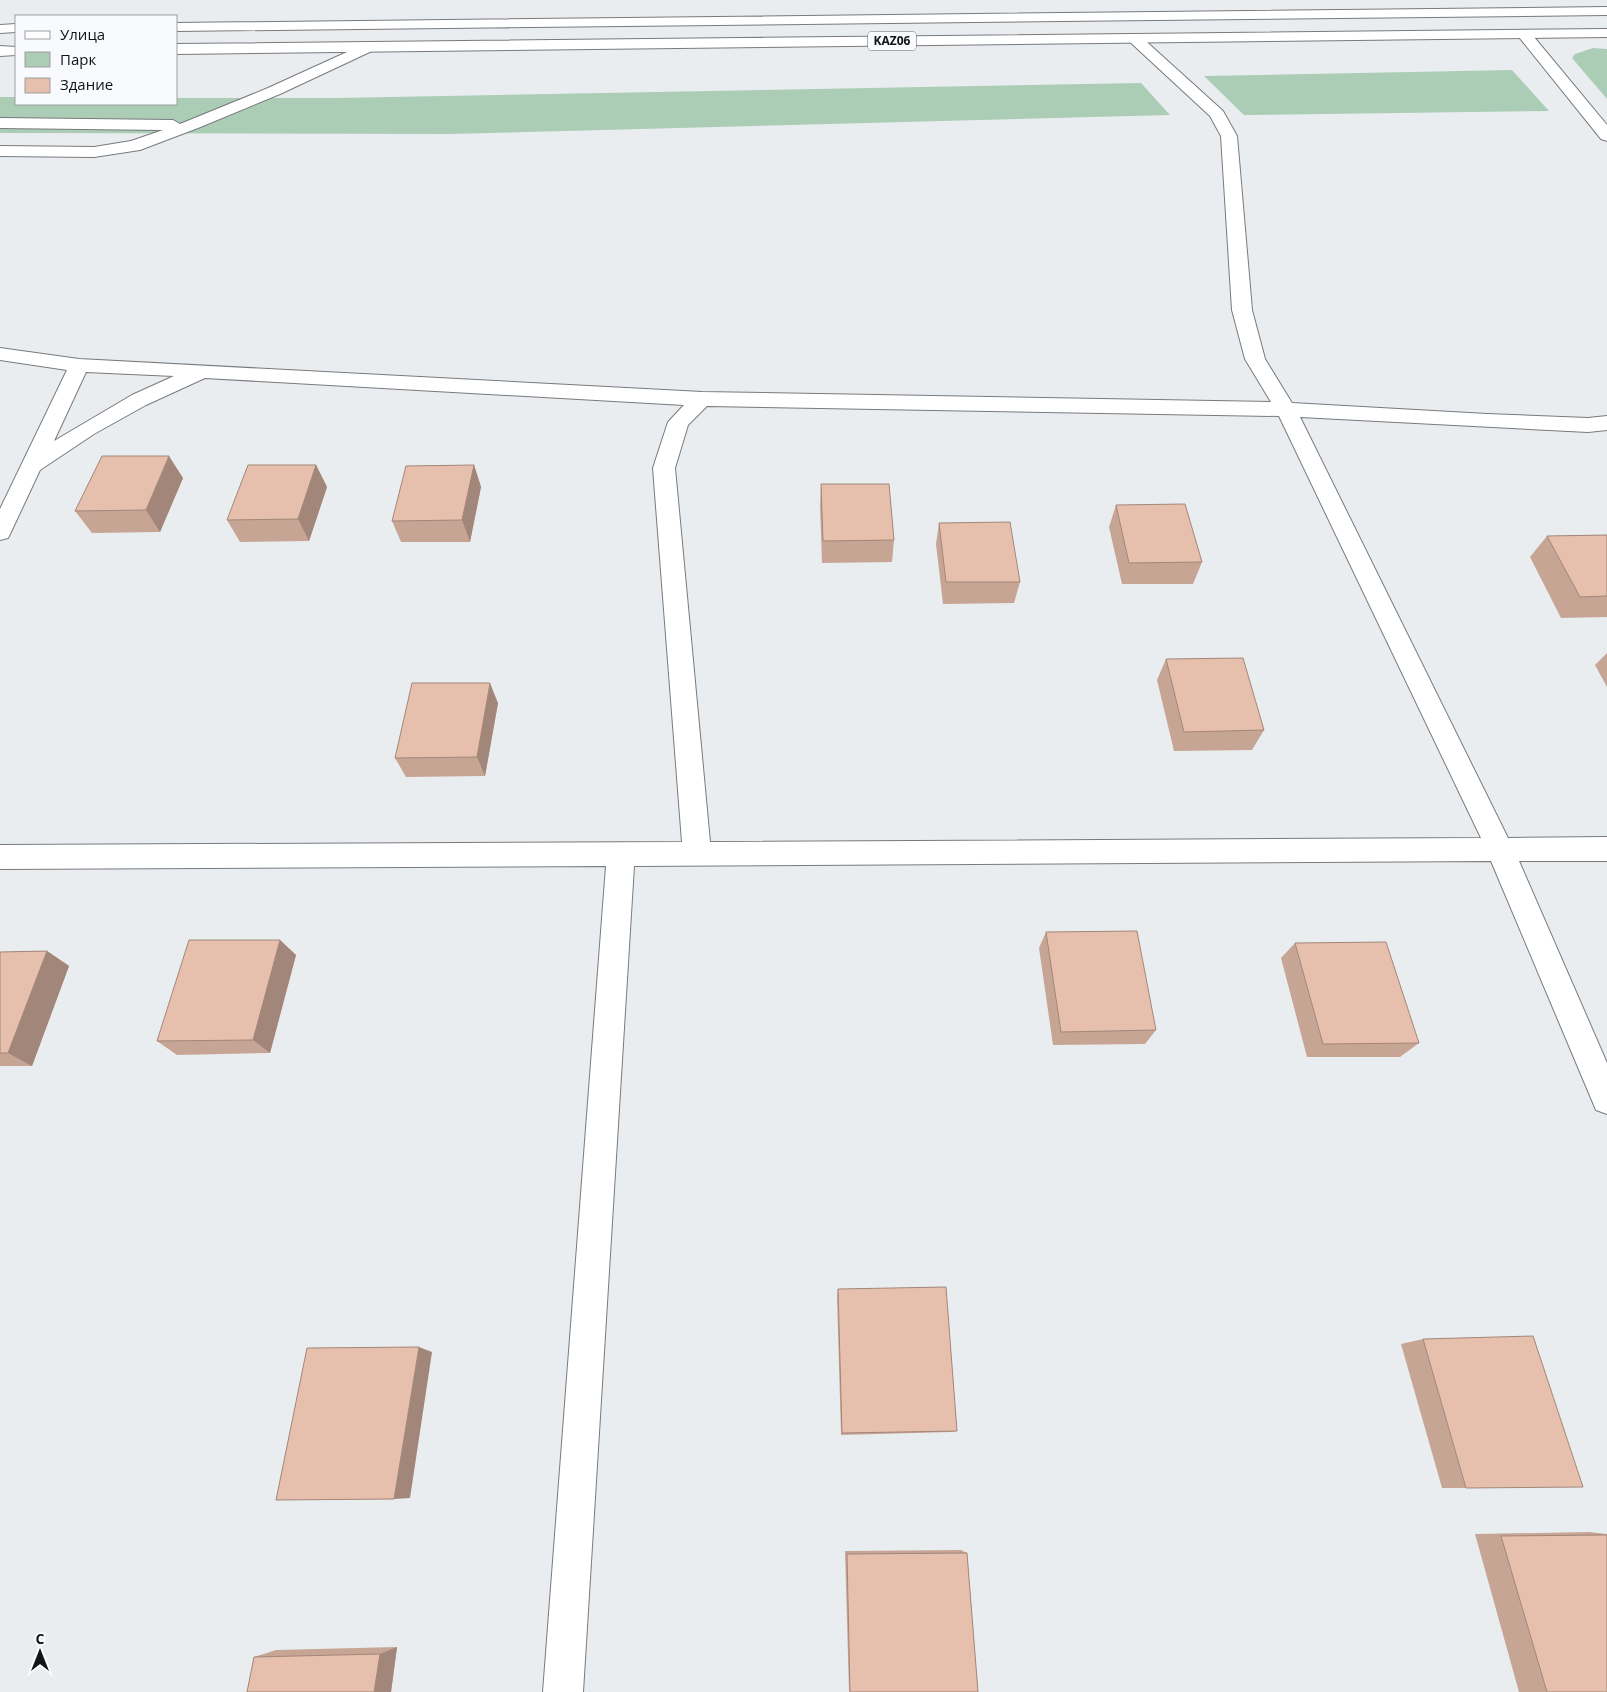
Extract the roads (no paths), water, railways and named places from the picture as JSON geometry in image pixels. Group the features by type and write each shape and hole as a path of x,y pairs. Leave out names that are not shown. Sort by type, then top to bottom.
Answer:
{"main road":[{"name":"KАZ06","path":"178,27 1607,11"},
{"path":"0,29 15,28"},
{"name":"KАZ06","path":"178,49 1607,33"},
{"path":"1524,34 1607,136"},
{"path":"1134,38 1217,114 1229,136 1242,310 1256,359 1286,409 1500,849 1607,1099"},
{"path":"0,151 94,152 134,146 192,125 274,91 369,47"},
{"path":"0,51 15,51"},
{"path":"0,123 192,125"},
{"path":"0,354 28,359"},
{"path":"0,358 202,372 702,399 1286,409 1487,421 1607,423"},
{"path":"0,532 79,364"},
{"path":"32,465 87,429 139,400 202,372"},
{"path":"697,854 664,468 678,422 702,399"},
{"path":"0,857 1607,849"},
{"path":"563,1692 621,855"}]}
